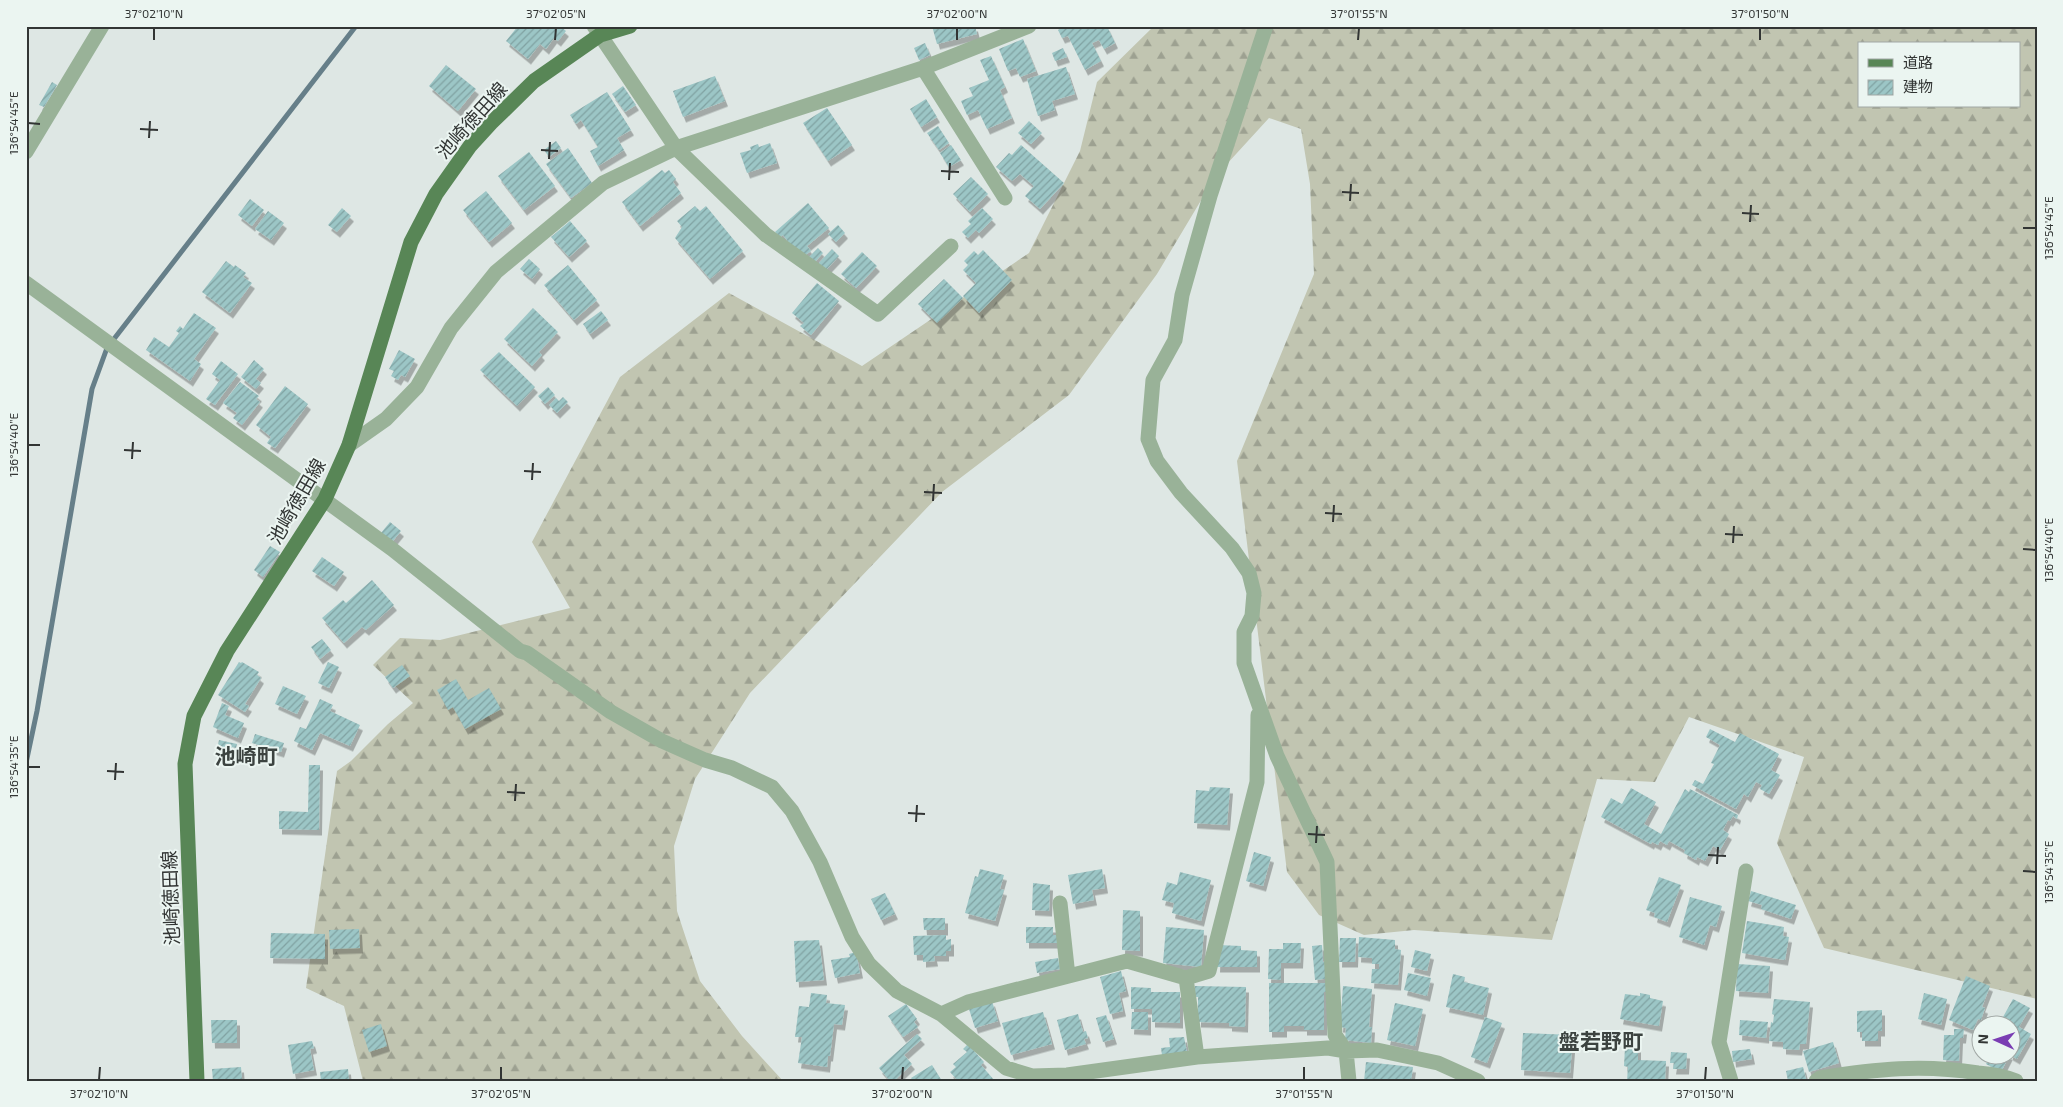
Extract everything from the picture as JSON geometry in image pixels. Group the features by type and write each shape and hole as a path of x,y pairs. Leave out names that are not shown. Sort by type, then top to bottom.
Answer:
{"main road":[{"name":"池崎徳田線","path":"197,1081 186,764 194,716 227,651 325,499 349,446 412,242 436,194 470,146 534,81 597,31 630,26"}],"street":[{"path":"26,152 102,26"},
{"path":"349,446 386,419 417,387 451,328 496,272 603,183 676,148 923,68 1029,26"},
{"path":"1266,26 1210,196 1182,295 1175,340 1153,380 1148,439 1162,468 1181,493 1232,548 1249,573 1254,593 1252,616 1244,632 1244,662 1277,756 1327,862 1335,1035 1346,1051 1349,1081"},
{"path":"597,31 676,148 766,235 878,314 951,246"},
{"path":"923,68 1005,198"},
{"path":"26,283 325,499 392,549 520,651 527,653 611,712 662,741 705,760 732,768 772,788 792,812 820,862 852,936 868,964 897,991 941,1014 1006,1068 1032,1076 1068,1078 1197,1057 1328,1048 1346,1051 1377,1050 1438,1063 1478,1081"},
{"path":"941,1014 968,1002 1127,961 1186,978 1209,971 1257,782 1258,706"},
{"path":"1730,1081 1719,1042 1746,871"},
{"path":"1060,903 1068,976"},
{"path":"1186,978 1197,1057"},
{"path":"1816,1081 1820,1078 1855,1072 1902,1067 1957,1069 2007,1077 2016,1081"}],"green space":[{"path":"1154,26 2037,26 2037,999 1824,948 1777,843 1804,757 1689,717 1655,782 1597,779 1552,940 1414,930 1364,935 1319,915 1287,872 1237,461 1314,274 1310,184 1301,129 1269,118 1215,177 1157,274 1069,395 942,492 750,693 695,779 674,846 677,911 700,981 742,1036 783,1081 363,1081 344,1006 306,988 337,771 351,761 388,724 413,703 373,665 400,638 440,640 570,608 532,542 620,377 729,293 862,366 1029,253 1080,151 1097,82"}],"building":[{"path":"518,26 560,26 566,31 558,41 554,38 546,49 540,44 528,59 506,41"},
{"path":"932,26 975,26 977,34 937,44"},
{"path":"1065,26 1107,26 1115,43 1104,49 1099,40 1092,43 1101,61 1085,70 1068,36 1062,38 1058,30"},
{"path":"1023,39 1036,71 1020,77 1016,68 1008,71 999,49"},
{"path":"925,43 930,55 919,60 914,48"},
{"path":"1063,48 1067,57 1055,61 1052,53"},
{"path":"991,56 1005,87 1000,90 1012,118 987,129 978,110 967,115 961,101 973,96 969,88 989,80 980,60"},
{"path":"446,65 476,89 458,111 429,86"},
{"path":"1066,67 1075,94 1052,101 1055,110 1038,116 1027,79"},
{"path":"715,76 725,101 683,117 673,91"},
{"path":"52,82 57,85 44,107 39,105"},
{"path":"623,86 636,105 625,112 612,94"},
{"path":"607,92 631,130 617,138 624,150 598,166 590,151 598,147 581,120 576,124 570,115"},
{"path":"926,99 937,117 921,127 910,109"},
{"path":"827,108 852,145 828,161 803,123"},
{"path":"1029,121 1042,133 1031,144 1018,133"},
{"path":"938,126 949,143 939,150 927,133"},
{"path":"556,141 561,148 549,157 544,150"},
{"path":"770,143 777,163 747,173 740,153 751,150 750,147 758,144 759,147"},
{"path":"951,145 961,160 949,167 940,153"},
{"path":"1021,145 1064,183 1040,209 1025,196 1034,186 1020,174 1012,181 996,167 1009,153 1012,155"},
{"path":"568,148 592,183 571,198 546,164"},
{"path":"529,152 555,186 524,210 498,176"},
{"path":"662,170 665,173 669,170 676,179 673,182 681,193 640,226 622,202"},
{"path":"971,177 988,194 970,212 953,194"},
{"path":"486,191 512,223 489,242 463,210"},
{"path":"250,199 264,210 252,226 238,215"},
{"path":"808,203 829,228 807,246 811,251 804,256 797,253 783,235 780,237 775,232"},
{"path":"695,206 700,211 706,206 743,251 710,279 675,238 682,227 677,221"},
{"path":"342,208 351,216 337,232 328,225"},
{"path":"982,208 993,219 979,233 976,230 968,238 962,232 971,224 968,221"},
{"path":"268,211 284,223 271,240 255,229"},
{"path":"570,221 587,241 569,257 551,237"},
{"path":"838,225 845,233 836,242 828,234"},
{"path":"818,248 823,253 813,264 808,258"},
{"path":"832,249 839,256 824,272 817,265"},
{"path":"983,250 1012,280 979,313 963,296 976,283 963,270 968,265 964,261 974,251 978,255"},
{"path":"862,252 877,266 856,288 841,274"},
{"path":"529,259 540,269 532,279 520,269"},
{"path":"226,261 246,273 243,277 252,283 230,313 202,292"},
{"path":"568,265 597,300 574,320 544,285"},
{"path":"944,279 963,298 937,323 918,304"},
{"path":"817,283 839,301 811,335 800,326 804,323 792,313"},
{"path":"533,308 558,332 539,352 542,355 532,366 504,339"},
{"path":"601,311 608,320 590,334 583,324"},
{"path":"194,313 216,328 194,359 201,364 190,381 146,350 154,337 169,347 179,333 176,331 180,326 183,329"},
{"path":"399,350 415,359 405,377 401,375 398,380 391,376 394,371 389,369"},
{"path":"499,352 535,387 517,406 480,370"},
{"path":"254,360 264,369 256,379 261,383 256,389 241,377"},
{"path":"221,361 238,374 215,405 206,399 220,380 212,374"},
{"path":"240,382 259,396 256,399 260,402 242,425 233,418 237,413 223,403"},
{"path":"285,386 308,404 275,448 267,443 271,437 256,425"},
{"path":"548,387 555,395 545,404 538,396"},
{"path":"563,397 568,402 557,413 549,405 556,398 559,401"},
{"path":"390,522 401,531 392,542 381,533"},
{"path":"270,546 280,552 263,577 254,570"},
{"path":"322,557 344,572 334,586 312,571"},
{"path":"372,580 394,605 366,630 362,627 344,643 322,618 343,600 346,603"},
{"path":"322,639 331,650 320,659 311,647"},
{"path":"239,662 259,672 257,675 261,678 245,704 249,706 245,712 218,695"},
{"path":"328,662 339,667 329,688 318,683"},
{"path":"402,665 410,676 393,688 385,677"},
{"path":"456,679 468,700 489,688 501,709 465,729 453,707 448,710 437,690"},
{"path":"283,686 306,696 297,714 275,704"},
{"path":"320,699 333,705 330,711 360,725 350,746 320,733 312,750 294,741 300,727 306,729"},
{"path":"222,703 229,706 225,715 244,723 238,738 213,727"},
{"path":"1710,729 1735,742 1740,733 1779,754 1771,770 1780,775 1769,794 1760,789 1762,785 1756,782 1748,797 1744,794 1736,809 1692,785 1695,780 1703,784 1714,764 1711,763 1720,745 1706,737"},
{"path":"255,734 284,743 281,752 252,743"},
{"path":"219,740 237,744 236,748 232,747 230,757 216,754"},
{"path":"309,765 320,765 319,830 279,829 279,811 308,812"},
{"path":"1210,787 1230,788 1227,825 1194,823 1196,790 1209,791"},
{"path":"1631,788 1656,802 1644,824 1661,834 1685,789 1689,792 1690,789 1738,815 1737,819 1733,816 1730,821 1728,820 1723,830 1729,834 1720,850 1713,846 1705,861 1697,857 1696,860 1684,853 1685,850 1669,841 1667,845 1660,841 1658,845 1652,842 1651,844 1601,817 1611,798 1622,804"},
{"path":"1254,852 1271,857 1263,886 1246,881"},
{"path":"980,869 1004,875 1000,889 1004,890 995,921 965,913 975,876 978,877"},
{"path":"1102,869 1105,888 1092,890 1094,900 1073,904 1068,875"},
{"path":"1180,872 1211,880 1201,921 1172,913 1174,903 1162,900 1167,882 1177,885"},
{"path":"1659,877 1681,885 1667,922 1654,917 1655,913 1646,910"},
{"path":"1033,883 1050,885 1049,911 1032,910"},
{"path":"1751,891 1796,905 1791,919 1761,909 1762,905 1748,901"},
{"path":"885,893 895,914 881,920 871,899"},
{"path":"1690,897 1722,906 1716,927 1710,925 1704,945 1679,937"},
{"path":"1123,910 1140,911 1140,951 1122,950"},
{"path":"923,918 945,918 945,930 924,930"},
{"path":"1747,921 1784,927 1783,936 1789,937 1785,960 1742,953"},
{"path":"1026,927 1053,927 1053,935 1059,935 1059,943 1026,943"},
{"path":"1166,927 1204,930 1201,967 1163,963"},
{"path":"359,929 360,948 330,949 329,930"},
{"path":"271,933 325,934 325,959 270,958"},
{"path":"946,935 946,940 951,939 951,951 946,951 946,956 934,956 935,961 923,962 923,955 914,955 913,936"},
{"path":"1359,937 1395,940 1395,949 1401,950 1398,985 1371,983 1372,969 1379,969 1379,964 1372,964 1372,958 1358,957"},
{"path":"1340,938 1356,938 1355,962 1339,962"},
{"path":"819,940 824,980 796,982 794,941"},
{"path":"1283,943 1301,943 1300,963 1281,963 1281,980 1268,979 1269,949 1283,949"},
{"path":"1218,945 1241,946 1241,950 1257,951 1257,967 1217,967"},
{"path":"1322,945 1323,962 1330,961 1332,978 1315,980 1312,946"},
{"path":"1415,950 1431,954 1427,971 1411,967"},
{"path":"856,952 860,973 835,978 831,960 850,957 849,954"},
{"path":"1058,958 1060,969 1037,973 1035,962"},
{"path":"1737,964 1770,966 1768,993 1736,991"},
{"path":"1121,971 1126,991 1119,993 1123,1011 1110,1014 1100,977"},
{"path":"1408,973 1431,978 1427,996 1404,990"},
{"path":"1453,974 1465,977 1464,982 1489,988 1483,1015 1446,1007"},
{"path":"1966,976 1990,986 1982,1007 1985,1008 1983,1014 1970,1014 1970,1029 1949,1020"},
{"path":"1269,983 1328,983 1328,992 1324,992 1324,1030 1304,1030 1304,1026 1284,1026 1284,1032 1269,1032"},
{"path":"1195,986 1246,987 1245,1027 1229,1026 1229,1023 1198,1022 1198,997 1195,997"},
{"path":"1343,986 1372,989 1369,1027 1372,1027 1371,1043 1345,1040 1346,1028 1340,1027"},
{"path":"1131,987 1151,988 1151,992 1180,992 1180,1023 1152,1022 1152,1009 1131,1009"},
{"path":"811,993 827,995 826,1003 845,1005 842,1025 834,1024 827,1067 798,1063 802,1037 795,1037 799,1006 809,1007"},
{"path":"1640,993 1663,1001 1659,1026 1620,1019 1625,994 1640,996"},
{"path":"1924,993 1947,999 1941,1025 1918,1019"},
{"path":"1774,999 1810,1002 1806,1044 1800,1044 1799,1050 1783,1049 1783,1042 1769,1041 1771,1022 1773,1023 1774,1015 1772,1014"},
{"path":"2013,999 2030,1008 2020,1025 2020,1014 2005,1014"},
{"path":"992,1001 998,1021 975,1028 969,1009"},
{"path":"1395,1003 1423,1009 1415,1046 1387,1040"},
{"path":"906,1004 917,1019 914,1022 918,1027 903,1037 888,1016"},
{"path":"1882,1010 1882,1031 1878,1031 1878,1041 1862,1041 1862,1032 1857,1032 1857,1011"},
{"path":"1043,1012 1052,1044 1011,1055 1002,1023"},
{"path":"1132,1012 1148,1012 1148,1030 1131,1029"},
{"path":"1078,1014 1083,1032 1086,1031 1088,1038 1084,1039 1086,1044 1065,1050 1057,1020"},
{"path":"1106,1015 1114,1039 1103,1042 1096,1018"},
{"path":"1485,1017 1502,1023 1487,1063 1471,1057"},
{"path":"211,1020 237,1020 237,1043 212,1043"},
{"path":"1740,1020 1768,1022 1766,1038 1739,1035"},
{"path":"381,1024 387,1046 369,1052 362,1030"},
{"path":"2020,1028 2031,1034 2020,1054"},
{"path":"1954,1029 1964,1029 1963,1038 1960,1038 1959,1061 1943,1060 1944,1035 1954,1035"},
{"path":"1523,1033 1573,1035 1570,1073 1521,1070"},
{"path":"917,1034 922,1039 904,1055 912,1064 894,1081 890,1081 879,1068"},
{"path":"1184,1037 1187,1052 1162,1055 1161,1048 1170,1047 1169,1038"},
{"path":"312,1041 314,1048 310,1049 314,1070 293,1074 288,1045"},
{"path":"1833,1042 1839,1063 1809,1072 1803,1051"},
{"path":"968,1044 984,1062 981,1065 995,1081 958,1081 950,1072 956,1067 953,1064 967,1052 963,1049"},
{"path":"1625,1047 1638,1047 1638,1060 1666,1061 1665,1081 1627,1081 1628,1067 1624,1066"},
{"path":"1750,1049 1752,1059 1733,1062 1732,1051"},
{"path":"1671,1052 1687,1053 1686,1069 1673,1069 1674,1063 1670,1063"},
{"path":"1366,1062 1413,1067 1411,1081 1364,1081"},
{"path":"1986,1064 2005,1064 2001,1072"},
{"path":"932,1065 942,1081 913,1081 911,1078"},
{"path":"241,1067 242,1080 213,1081 212,1069"},
{"path":"1803,1067 1806,1079 1788,1081 1786,1071"},
{"path":"348,1069 349,1081 321,1081 320,1072"}],"waterway":[{"path":"26,763 37,711 92,389 107,348 356,26"}],"district":[{"name":"池崎町","path":"246,755"},
{"name":"盤若野町","path":"1601,1040"}]}
